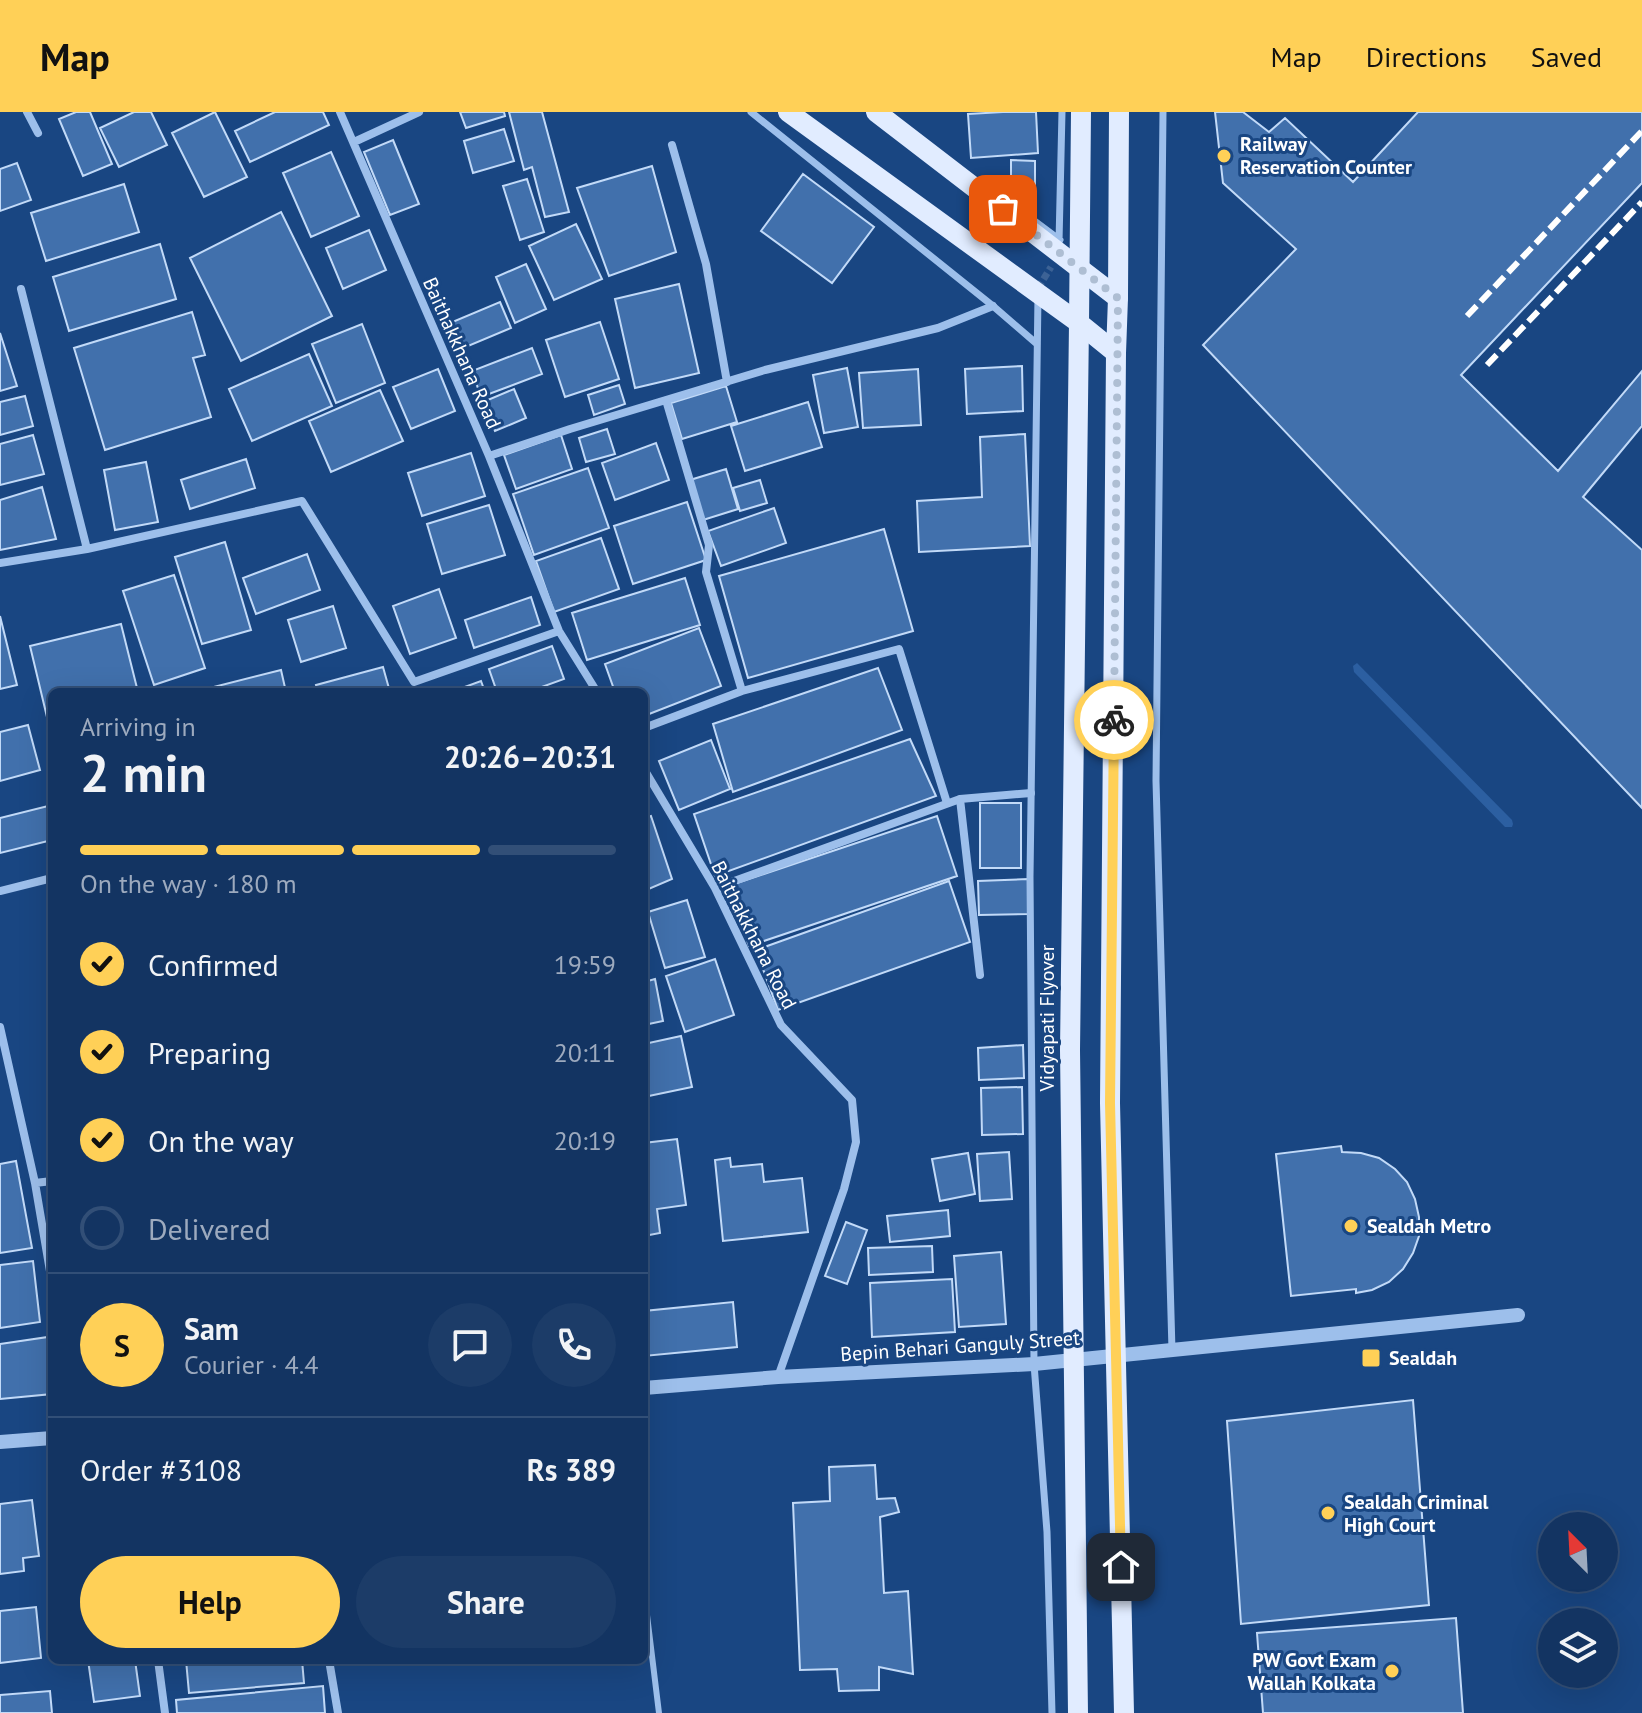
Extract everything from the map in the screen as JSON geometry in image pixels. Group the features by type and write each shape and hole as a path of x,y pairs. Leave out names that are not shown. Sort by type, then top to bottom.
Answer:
{"main road":[{"path":"788,112 1116,353"},
{"path":"876,112 1118,298"},
{"name":"Vidyapati Flyover","path":"1078,1713 1070,1050 1081,112"},
{"path":"1119,112 1110,1103 1124,1713"}],"street":[{"path":"27,112 38,133"},
{"name":"Baithakkhana Road","path":"340,112 489,456 559,631 595,688"},
{"path":"354,142 419,112"},
{"path":"751,112 1037,344"},
{"path":"890,112 950,158"},
{"path":"1055,253 1060,240 1062,112"},
{"path":"1163,112 1156,781 1172,1350"},
{"path":"672,145 706,264 727,382"},
{"path":"1011,203 1060,240"},
{"path":"1038,288 1030,877 1034,1364 1047,1532 1052,1713"},
{"path":"21,289 87,549"},
{"path":"489,456 765,370 938,328 993,306"},
{"path":"666,400 709,545 706,572 742,691"},
{"path":"0,563 87,549 302,501 414,682 559,631"},
{"path":"648,726 742,691 899,649 947,803"},
{"name":"Baithakkhana Road","path":"648,776 715,888 781,1025 852,1100 856,1142 847,1177 778,1377"},
{"path":"715,888 960,799 1031,793"},
{"path":"960,799 980,975"},
{"path":"0,891 48,879"},
{"path":"0,1027 35,1183 48,1259"},
{"path":"35,1183 48,1181"},
{"name":"Bepin Behari Ganguly Street","path":"648,1388 778,1377 1034,1364 1518,1315"},
{"path":"0,1442 48,1438"},
{"path":"159,1664 165,1713"},
{"path":"330,1664 338,1713"}],"lane":[{"path":"648,1623 659,1713"}],"shaded area":[{"path":"1357,663 1512,820 1512,827 1505,827 1354,672 1353,666"}],"building":[{"path":"76,112 90,112 112,164 83,176 59,119"},
{"path":"134,112 151,112 167,145 119,167 100,128"},
{"path":"215,112 247,177 204,197 172,133"},
{"path":"275,112 323,112 329,125 250,162 235,131"},
{"path":"460,112 504,112 505,116 466,128"},
{"path":"509,112 542,112 569,212 545,217 532,167 524,170"},
{"path":"1036,112 1038,153 971,158 968,114"},
{"path":"1215,112 1243,112 1269,132 1285,118 1353,182 1418,112 1642,112 1642,183 1461,375 1558,471 1642,371 1642,426 1583,497 1642,550 1642,808 1203,345 1296,249 1223,183"},
{"path":"504,129 514,161 473,173 464,141"},
{"path":"393,140 419,204 390,215 364,152"},
{"path":"331,152 359,216 311,237 283,173"},
{"path":"1011,160 1035,161 1035,188 1011,188"},
{"path":"17,163 31,200 0,211 0,169"},
{"path":"652,166 676,252 609,276 577,188"},
{"path":"803,174 874,227 832,283 761,231"},
{"path":"527,179 544,232 520,240 503,186"},
{"path":"124,184 139,232 46,261 31,213"},
{"path":"281,212 332,316 241,361 190,258"},
{"path":"576,224 602,279 554,300 529,246"},
{"path":"369,230 386,270 343,289 326,248"},
{"path":"160,244 176,299 69,331 53,277"},
{"path":"526,264 546,309 515,323 496,277"},
{"path":"679,284 699,373 635,388 615,299"},
{"path":"500,302 511,328 461,349 450,323"},
{"path":"192,312 205,355 193,358 211,417 105,450 74,348"},
{"path":"600,322 619,379 565,397 546,340"},
{"path":"362,324 385,383 336,403 312,344"},
{"path":"0,333 17,386 0,391"},
{"path":"532,348 542,374 481,397 472,371"},
{"path":"309,354 332,406 252,441 229,389"},
{"path":"1022,366 1023,411 967,414 965,369"},
{"path":"847,368 858,427 824,433 813,375"},
{"path":"438,369 455,411 411,429 393,387"},
{"path":"918,369 921,425 863,428 859,373"},
{"path":"619,385 625,404 594,415 588,395"},
{"path":"726,386 737,422 682,439 671,403"},
{"path":"514,389 526,418 495,431 483,402"},
{"path":"380,390 403,441 331,472 309,421"},
{"path":"25,396 33,426 0,435 0,402"},
{"path":"808,402 822,447 745,471 731,426"},
{"path":"607,429 615,454 586,462 579,438"},
{"path":"1025,434 1030,546 919,552 917,501 982,497 980,437"},
{"path":"33,435 44,474 0,485 0,444"},
{"path":"561,435 572,469 516,489 504,455"},
{"path":"656,443 669,480 615,500 602,463"},
{"path":"471,453 485,496 422,516 408,473"},
{"path":"246,459 255,488 190,509 181,480"},
{"path":"146,462 158,522 115,530 104,470"},
{"path":"588,468 609,528 534,555 513,494"},
{"path":"726,469 738,509 703,520 690,480"},
{"path":"760,480 767,503 740,511 733,488"},
{"path":"42,487 56,539 0,550 0,500"},
{"path":"687,502 706,560 633,584 614,526"},
{"path":"489,505 505,555 442,574 427,524"},
{"path":"774,508 786,543 721,566 708,531"},
{"path":"884,529 913,631 748,678 719,576"},
{"path":"601,538 619,589 554,612 536,561"},
{"path":"225,542 251,630 202,644 175,557"},
{"path":"307,554 320,590 256,614 243,578"},
{"path":"174,575 205,668 154,685 123,591"},
{"path":"685,578 700,625 587,660 572,613"},
{"path":"439,589 456,638 410,654 393,606"},
{"path":"531,597 540,625 474,648 465,620"},
{"path":"333,606 346,648 301,662 288,620"},
{"path":"0,616 17,685 0,689"},
{"path":"121,624 137,688 48,688 48,721 30,646"},
{"path":"699,628 721,686 648,714 648,688 614,688 605,664"},
{"path":"552,646 564,679 539,688 496,688 489,669"},
{"path":"383,667 389,688 317,688 316,685"},
{"path":"878,668 902,730 733,792 713,724"},
{"path":"281,670 285,688 210,688"},
{"path":"481,681 484,688 462,688"},
{"path":"28,725 40,770 0,781 0,732"},
{"path":"910,739 936,796 715,876 694,814"},
{"path":"711,740 730,789 679,810 659,761"},
{"path":"980,803 1021,803 1021,868 980,868"},
{"path":"48,806 48,841 0,853 0,818"},
{"path":"651,816 672,879 648,889 648,817"},
{"path":"937,816 957,876 749,946 728,886"},
{"path":"1028,879 1029,914 979,915 978,881"},
{"path":"949,881 970,942 778,1010 756,950"},
{"path":"687,900 705,957 665,968 648,912"},
{"path":"715,959 734,1015 685,1032 666,976"},
{"path":"655,979 663,1021 648,1024 648,981"},
{"path":"681,1036 692,1087 648,1096 648,1043"},
{"path":"1023,1045 1024,1078 979,1080 978,1048"},
{"path":"1022,1087 1023,1134 982,1135 981,1088"},
{"path":"677,1139 686,1205 657,1209 660,1233 648,1235 648,1143"},
{"name":"Sealdah Metro","path":"1341,1146 1342,1152 1379,1158 1407,1182 1419,1217 1419,1236 1403,1269 1389,1282 1372,1290 1291,1296 1276,1154"},
{"path":"1009,1152 1012,1199 980,1201 977,1154"},
{"path":"968,1153 975,1194 940,1201 932,1159"},
{"path":"730,1158 731,1167 762,1164 764,1182 802,1178 808,1232 723,1241 715,1160"},
{"path":"16,1161 32,1248 0,1253 0,1164"},
{"path":"948,1210 950,1236 890,1242 887,1216"},
{"path":"846,1222 867,1230 847,1284 825,1276"},
{"path":"932,1246 933,1272 869,1275 868,1248"},
{"path":"1001,1252 1006,1324 959,1327 954,1256"},
{"path":"33,1261 40,1322 0,1328 0,1265"},
{"path":"952,1279 955,1332 872,1337 870,1283"},
{"path":"733,1302 737,1347 648,1356 648,1311"},
{"path":"48,1337 48,1394 0,1399 0,1344"},
{"name":"Sealdah Criminal High Court","path":"1413,1400 1429,1605 1241,1624 1227,1421"},
{"path":"875,1465 877,1499 895,1498 899,1512 880,1517 884,1593 908,1591 913,1674 879,1667 879,1690 839,1691 837,1669 800,1670 793,1503 830,1501 829,1467"},
{"path":"32,1500 39,1556 23,1558 24,1571 0,1574 0,1504"},
{"path":"36,1607 41,1658 0,1663 0,1611"},
{"path":"1456,1618 1463,1713 1263,1713 1257,1633"},
{"path":"89,1664 136,1664 140,1696 94,1702"},
{"path":"186,1664 302,1664 304,1683 189,1693"},
{"path":"323,1686 325,1713 177,1713 176,1700"},
{"path":"50,1691 52,1713 0,1713 0,1695"}],"tunnel":[{"path":"1038,288 1051,267"}],"railway":[{"path":"1467,316 1642,131"},
{"path":"1487,365 1642,202"}],"way so far":[{"path":"1003,209 1118,298 1114,720"}],"place":[{"name":"Railway Reservation Counter","path":"1224,156"},
{"name":"Sealdah Metro","path":"1351,1226"},
{"name":"Sealdah","path":"1371,1358"},
{"name":"Sealdah Criminal High Court","path":"1328,1513"},
{"name":"PW Govt Exam Wallah Kolkata","path":"1392,1671"}],"route":[{"path":"1114,720 1110,1103 1121,1567"}]}
